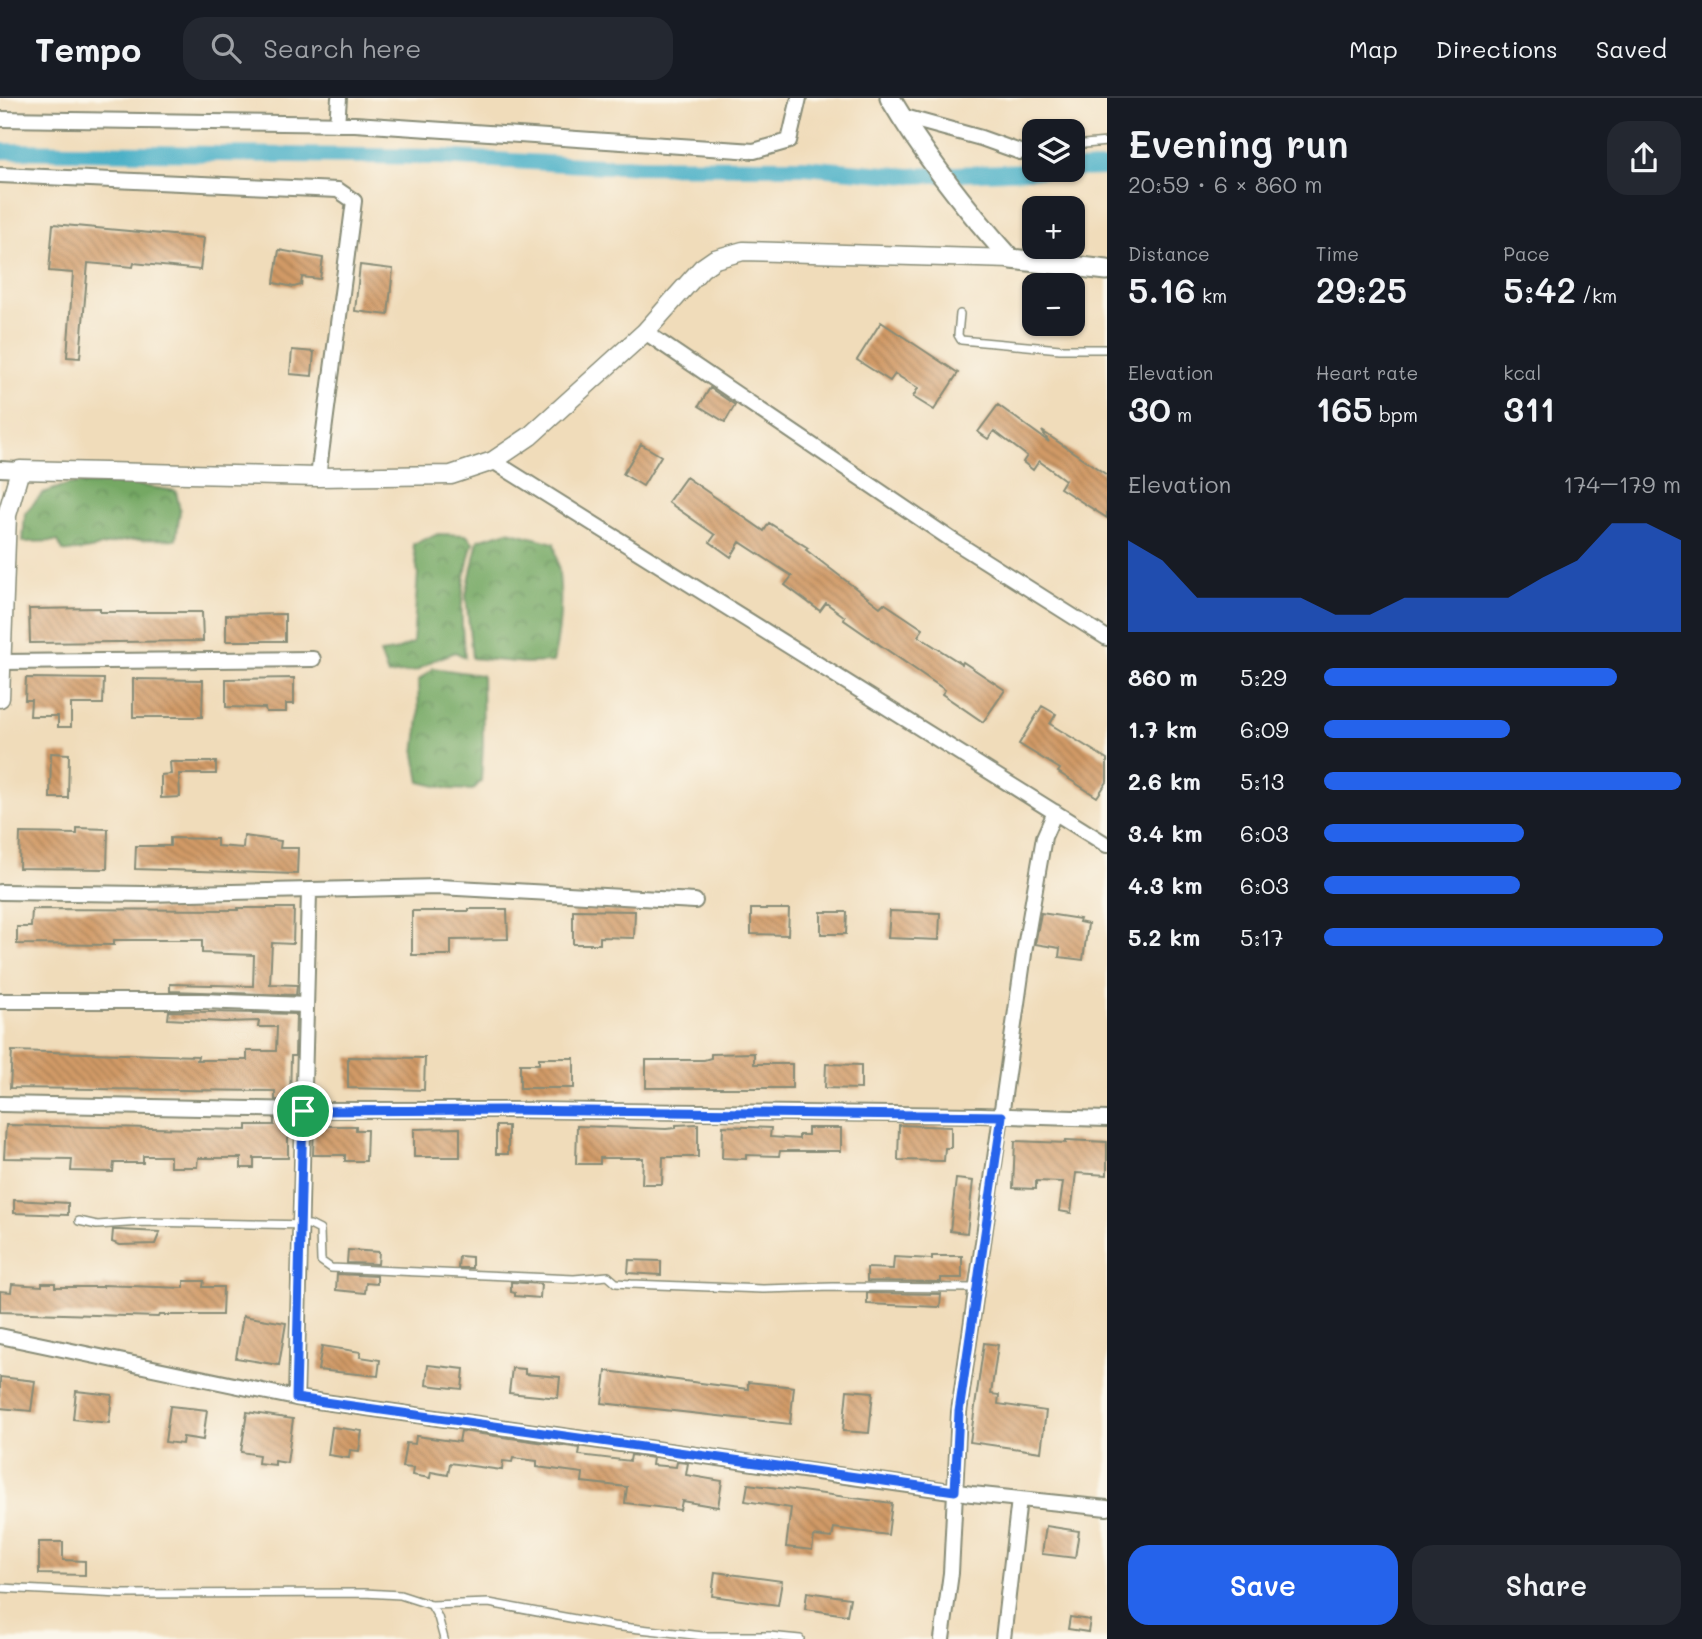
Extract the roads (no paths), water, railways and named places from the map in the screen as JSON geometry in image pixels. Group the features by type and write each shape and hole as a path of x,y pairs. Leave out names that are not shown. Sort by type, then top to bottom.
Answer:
{"main road":[{"path":"890,98 905,124 964,207 1012,259 1107,270"}],"street":[{"path":"337,124 339,98"},
{"path":"0,119 337,124 754,151 789,141 799,98"},
{"path":"905,124 981,138 1022,151"},
{"path":"0,176 338,190 354,201 318,477"},
{"path":"0,469 318,477 452,475 493,461 530,436 645,332 702,268 715,259 743,251 1012,259"},
{"path":"645,332 953,540 1107,638"},
{"path":"493,461 1107,845"},
{"path":"0,698 7,515 20,470"},
{"path":"0,662 313,659"},
{"path":"942,1639 951,1573 959,1412 1025,947 1044,837 1055,812"},
{"path":"0,892 145,894 439,887 695,901"},
{"path":"296,1398 309,892"},
{"path":"0,1001 306,1005"},
{"path":"0,1104 303,1111 505,1110 1107,1119"},
{"path":"0,1336 296,1398 955,1491 1107,1508"},
{"path":"1003,1639 1019,1499"}],"lane":[{"path":"1085,144 1107,142"},
{"path":"960,314 958,335 961,340 1060,349 1107,349"},
{"path":"79,1220 97,1225 142,1222 310,1225 320,1230 321,1261 331,1269 574,1279 608,1276 616,1283 762,1289 977,1288"},
{"path":"0,1588 121,1594 400,1595 431,1605 489,1603 613,1626 703,1636 800,1639"},
{"path":"431,1605 438,1617 444,1639"}],"waterway":[{"path":"0,151 440,157 600,166 804,167 909,176 1022,171"},
{"path":"1085,169 1107,168"}]}
